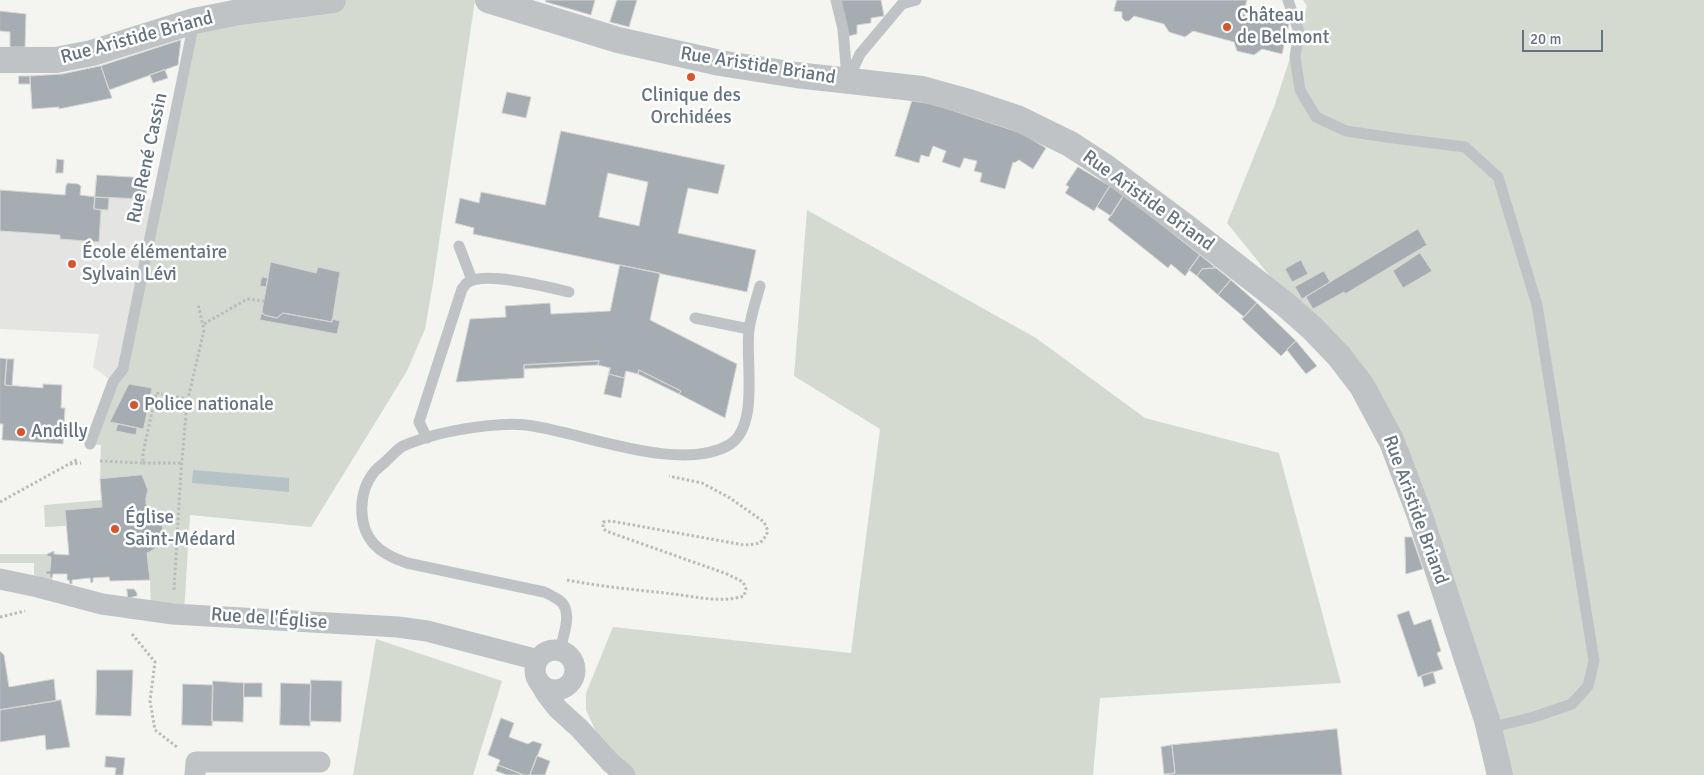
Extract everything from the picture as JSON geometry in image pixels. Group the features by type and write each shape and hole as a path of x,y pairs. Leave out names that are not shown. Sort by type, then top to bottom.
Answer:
{"street":[{"name":"Rue Aristide Briand","path":"0,60 56,60 92,53 194,21 279,6 333,0"},
{"name":"Rue Aristide Briand","path":"488,0 618,40 720,63 796,75 922,89 969,102 1017,118 1070,144 1104,166 1186,227 1286,305 1312,328 1339,356 1362,386 1392,442 1419,513 1489,728 1500,775"},
{"name":"Rue de l'Église","path":"0,579 102,604 173,614 398,627 427,631 538,670 547,688 554,690 566,687 574,676"},
{"path":"579,728 574,707 574,664 566,653 560,650 547,651 538,670 558,709 625,775"},
{"path":"195,769 320,762"}],"lane":[{"path":"836,0 843,29 848,80"},
{"path":"848,80 860,54 902,4 916,0"},
{"path":"1288,0 1299,32 1295,58 1300,90 1316,117 1346,131 1465,147 1498,177 1537,305 1594,661 1588,686 1572,704 1534,717 1489,728"},
{"name":"Rue René Cassin","path":"90,444 113,382 123,369 194,21"},
{"path":"459,246 472,280"},
{"path":"427,438 419,422 462,289 467,283 477,278 508,279 569,292"},
{"path":"560,650 567,617 566,609 554,597 544,592 407,563 390,557 375,545 364,528 361,510 365,490 374,472 402,446 438,434 491,425 532,425 650,452 676,454 709,453 730,444 744,428 748,405 749,329 760,286"},
{"path":"695,318 749,329"}],"path":[{"path":"204,324 247,299 264,301"},
{"path":"173,614 188,398 204,330 198,304"},
{"path":"143,463 142,453 156,393 188,398"},
{"path":"0,502 88,454 90,444"},
{"path":"70,464 85,462"},
{"path":"93,462 182,463"},
{"path":"554,597 558,579 703,598 735,599 744,596 746,590 743,582 727,574 606,531 603,528 604,522 611,521 744,545 758,544 764,539 768,531 764,522 730,498 702,483 664,474"},
{"path":"132,608 131,633 155,662 150,701 155,730 195,769"}],"shaded area":[{"path":"333,0 475,0 425,329 407,371 311,527 190,515 184,614 151,611 147,553 153,550 159,543 164,545 166,540 161,538 163,532 162,521 167,519 166,516 161,518 159,513 146,504 148,490 144,481 100,479 101,445 90,444 123,369 194,21"},
{"path":"1303,0 1704,0 1704,775 1500,775 1392,442 1312,328 1227,223 1274,107 1307,6"},
{"name":"École élémentaire Sylvain Lévi","path":"68,183 81,186 80,195 157,200 123,369 113,382 93,367 99,334 0,329 0,190 65,195"},
{"path":"807,210 1036,338 1145,418 1279,453 1341,683 1100,698 1093,775 625,775 610,762 586,710 586,693 613,627 851,653 880,429 794,376"},
{"path":"193,470 289,478 289,492 192,483"},
{"path":"102,500 102,507 65,510 66,526 45,527 44,505"},
{"path":"0,554 47,554 51,557 50,571 46,573 50,574 53,582 34,575 34,563 0,563"},
{"path":"376,639 502,681 473,775 353,775"}],"building":[{"path":"546,0 595,0 591,15 546,2"},
{"path":"617,0 637,0 629,27 610,22"},
{"path":"840,0 881,0 884,16 871,18 871,23 857,25 857,34 849,36"},
{"name":"Château de Belmont","path":"1117,0 1247,0 1245,7 1265,12 1263,18 1289,24 1282,54 1262,49 1254,55 1237,51 1234,42 1193,31 1185,37 1169,32 1164,24 1134,16 1129,21 1125,21 1122,18 1122,12 1114,11"},
{"path":"0,11 26,14 25,47 10,47 10,32 0,31"},
{"path":"181,40 178,65 109,90 101,66"},
{"path":"101,66 112,98 59,109 59,107 32,109 30,76 62,74"},
{"path":"165,70 168,78 153,83 150,75"},
{"path":"19,76 30,76 30,84 19,84"},
{"path":"507,92 531,97 526,118 502,113"},
{"path":"912,101 933,104 1021,133 1046,148 1033,169 1019,160 1013,162 1005,189 980,182 982,173 974,171 977,161 964,158 960,168 942,162 946,151 933,146 929,157 921,155 919,163 895,156"},
{"path":"561,131 725,165 718,194 688,188 678,233 756,250 747,292 473,234 474,228 455,223 460,198 479,203 481,192 545,205","holes":["608,173 648,182 639,226 599,217"]},
{"path":"57,159 64,160 63,173 56,173"},
{"path":"1078,167 1110,186 1094,211 1065,193 1069,187 1066,185"},
{"path":"97,175 148,178 146,199 95,197"},
{"path":"68,183 81,186 80,195 95,197 94,209 101,210 99,242 60,239 60,235 0,231 0,190 65,195"},
{"path":"1110,186 1124,195 1111,216 1097,207"},
{"path":"1124,195 1200,255 1185,276 1171,264 1168,268 1108,220"},
{"path":"95,197 109,198 108,210 94,209"},
{"path":"1418,229 1427,245 1345,294 1344,292 1313,309 1306,297"},
{"path":"1420,253 1432,271 1403,288 1393,271"},
{"path":"1200,255 1216,268 1202,269 1197,276 1189,270"},
{"path":"1301,260 1308,274 1292,282 1285,269"},
{"path":"271,262 316,273 318,267 340,272 332,322 283,313 277,318 264,315 262,312"},
{"path":"620,265 660,273 650,320 737,364 725,418 679,394 681,391 639,370 638,374 626,371 624,378 609,374 610,368 598,365 599,361 524,365 524,378 456,382 470,319 506,317 505,306 550,303 551,314 610,311"},
{"path":"1216,268 1231,280 1218,295 1197,276 1202,269"},
{"path":"1324,271 1330,282 1302,299 1295,287"},
{"path":"262,277 268,278 266,287 260,286"},
{"path":"1231,280 1257,303 1244,317 1218,295"},
{"path":"1257,303 1296,341 1281,356 1242,319"},
{"path":"262,312 264,315 277,318 283,313 332,322 332,319 340,321 337,334 260,320"},
{"path":"1296,341 1317,366 1306,374 1287,350"},
{"path":"0,358 7,359 5,385 43,388 43,384 62,385 61,408 65,408 63,444 2,440 3,424 0,424"},
{"path":"7,359 14,359 12,386 5,385"},
{"path":"599,361 598,365 524,369 524,365"},
{"path":"610,368 609,374 624,378 626,371 621,398 604,394"},
{"path":"639,370 681,391 679,394 638,374"},
{"name":"Police nationale","path":"129,384 152,388 143,429 110,422"},
{"path":"118,424 137,428 136,435 116,431"},
{"name":"Église Saint-Médard","path":"142,475 148,490 146,504 159,513 161,518 166,516 168,519 162,521 163,532 161,538 166,540 164,545 159,543 153,550 147,553 150,580 110,581 109,577 93,578 91,583 90,578 72,580 72,584 70,584 69,580 67,580 67,574 53,574 52,578 50,578 50,574 46,574 46,571 50,571 51,557 47,556 47,554 54,551 54,554 69,555 65,510 102,507 100,479"},
{"path":"1405,537 1412,537 1423,569 1406,574"},
{"path":"127,589 134,589 137,596 128,598"},
{"path":"1409,611 1414,625 1431,619 1441,651 1437,653 1443,669 1418,677 1397,615"},
{"path":"0,651 4,655 9,687 54,679 56,701 0,710"},
{"path":"97,670 133,670 131,716 96,715"},
{"path":"1433,672 1436,683 1424,687 1421,676"},
{"path":"311,680 342,681 341,722 310,721"},
{"path":"213,681 244,683 243,722 212,721"},
{"path":"244,683 262,683 262,697 244,697"},
{"path":"281,683 311,684 310,726 280,725"},
{"path":"183,684 213,685 212,726 182,725"},
{"path":"61,700 70,747 46,750 45,735 0,742 0,710"},
{"path":"501,718 514,723 509,737 528,744 533,741 542,744 530,775 524,775 498,765 500,760 488,755"},
{"path":"1337,729 1342,775 1164,775 1175,773 1172,745"},
{"path":"1172,745 1175,773 1164,774 1161,747"},
{"path":"106,756 125,758 123,775 115,775 116,768 105,767"},
{"path":"537,756 550,761 545,775 530,775"},
{"path":"498,765 524,775 507,775 496,771"}],"place":[{"name":"Château de Belmont","path":"1227,27"},
{"name":"Clinique des Orchidées","path":"691,77"},
{"name":"École élémentaire Sylvain Lévi","path":"72,264"},
{"name":"Police nationale","path":"134,405"},
{"name":"Andilly","path":"21,432"},
{"name":"Église Saint-Médard","path":"115,529"}]}
